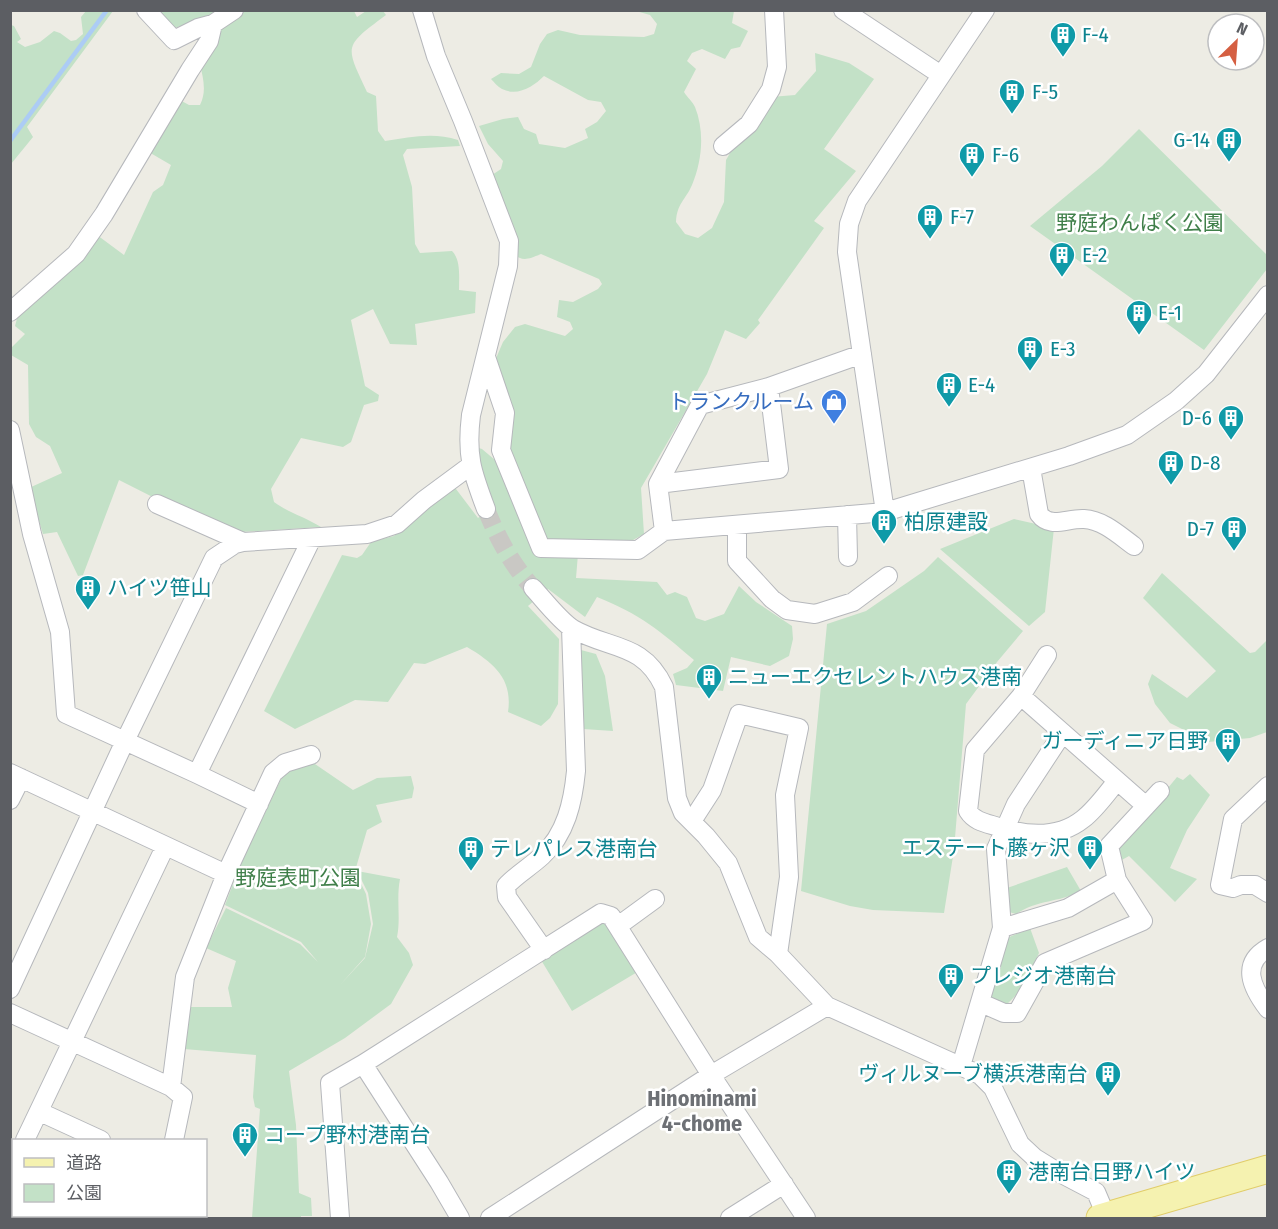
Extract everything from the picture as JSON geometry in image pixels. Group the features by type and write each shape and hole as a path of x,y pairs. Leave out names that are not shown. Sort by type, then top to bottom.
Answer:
{"main road":[{"path":"1104,1218 1268,1169"},
{"path":"1162,1218 1268,1186"}],"street":[{"path":"146,10 174,40 198,28 213,24 234,10"},
{"path":"422,10 436,56 509,241 508,266 471,415 468,439 471,466 486,509"},
{"path":"723,146 749,124 771,89 777,67 774,10"},
{"path":"843,10 941,75"},
{"path":"885,512 847,252 849,224 857,201 985,10"},
{"path":"10,312 76,254 104,214 190,70 210,41 213,24"},
{"path":"486,357 505,413 501,450 541,548 638,550 664,531 885,512 1031,468 1127,435 1176,401 1206,374 1268,295"},
{"path":"664,531 658,484 700,405 769,387 862,354"},
{"path":"658,484 779,469 769,387"},
{"path":"10,430 32,534 60,632 66,714 259,804"},
{"path":"10,989 125,741 214,558 235,544 243,542 368,534 397,524 424,500 471,466"},
{"path":"1031,468 1039,514 1043,520 1049,523 1084,519 1095,521 1107,526 1134,546"},
{"path":"157,504 243,542"},
{"path":"848,515 848,557"},
{"path":"737,525 737,561 772,599 787,610 815,614 845,605 869,592 888,576"},
{"path":"197,774 312,538"},
{"path":"533,588 571,628 644,657 657,671 664,687 677,798 683,813 728,863 758,937 778,954 827,1006 980,1075 993,1088 1020,1144 1035,1158 1056,1172 1096,1192 1104,1218"},
{"path":"544,950 507,897 506,886 543,855 568,816 574,794 576,771 571,628"},
{"path":"1047,655 1021,696 975,750 968,811 973,819 1006,829 1041,835 1056,833 1084,819 1117,781"},
{"path":"1021,696 1146,806"},
{"path":"692,821 712,790 739,714 799,728 785,795 789,878 778,954"},
{"path":"961,1065 1002,928 996,849 1016,804 1062,734"},
{"path":"171,1087 184,977 226,874 273,773 285,763 310,755"},
{"path":"10,800 16,776 226,874"},
{"path":"1266,891 1254,885 1241,885 1233,888 1220,885 1233,819 1268,786"},
{"path":"981,1003 1004,1013 1017,1013 1045,963 1143,921 1117,880 1109,846 1160,791"},
{"path":"26,1139 165,847"},
{"path":"1002,928 1068,908 1117,880"},
{"path":"618,926 655,899"},
{"path":"340,1218 330,1083 601,913 611,916 618,926 711,1075 806,1218"},
{"path":"1268,948 1255,957 1251,973 1260,998 1268,1009"},
{"path":"489,1218 711,1075 827,1006"},
{"path":"10,1013 171,1087 183,1097 174,1139"},
{"path":"363,1064 460,1218"},
{"path":"40,1112 99,1139"},
{"path":"730,1218 784,1184"}],"green space":[{"path":"86,11 113,11 27,127 33,137 11,164 11,25 14,26 21,39 17,42 25,47 40,42 54,31 71,41 83,34 81,17"},
{"path":"156,11 223,11 214,17 174,28"},
{"path":"245,11 354,11 357,17 366,11 383,11 386,15 355,41 352,55 355,65 367,92 376,96 378,131 385,141 431,136 458,140 460,146 407,149 403,155 412,187 415,244 420,253 452,251 458,264 459,290 476,292 475,313 415,324 417,345 390,344 373,309 351,320 365,386 379,395 378,401 364,405 351,442 343,447 301,438 271,489 274,502 321,527 224,533 119,480 83,575 78,576 57,532 43,534 29,488 62,473 50,446 36,437 29,424 28,365 11,355 10,349 25,334 15,326 18,315 97,235 124,255 153,192 163,185 171,165 147,151 178,99 189,105 200,105 204,90 200,64 223,27"},
{"path":"636,11 734,11 732,23 748,31 740,47 731,49 725,59 702,49 692,53 687,61 696,69 684,92 694,105 698,117 701,146 695,176 680,206 676,222 685,234 698,238 712,228 724,202 726,160 740,136 771,97 795,95 816,71 815,53 849,63 874,79 824,149 856,171 814,221 824,228 758,320 760,323 746,339 725,330 707,374 641,488 644,534 633,540 579,542 576,578 657,582 667,595 675,592 687,597 696,618 705,621 724,614 739,586 756,602 792,626 793,639 789,656 770,666 731,657 723,691 676,685 673,674 687,668 694,660 660,632 626,610 597,597 585,617 548,589 528,606 559,639 558,704 550,718 541,726 508,712 508,690 500,673 467,647 425,664 414,663 388,702 355,700 295,729 264,711 342,555 357,558 371,542 394,536 448,487 456,489 478,518 492,507 475,447 482,449 495,460 508,455 494,363 503,342 515,327 525,324 565,336 573,329 570,322 557,317 559,300 573,302 598,289 602,284 599,279 541,254 524,259 508,251 489,177 501,169 503,161 488,144 479,126 518,117 524,129 536,134 539,144 565,148 588,138 585,129 597,122 606,111 601,102 588,100 544,76 531,87 514,92 502,89 491,79 501,73 519,74 531,67 540,44 547,34 558,30 580,35 644,37 654,34 657,24 650,15"},
{"name":"野庭わんぱく公園","path":"1139,129 1267,255 1267,269 1204,350 1030,226 1102,166"},
{"path":"1014,519 1054,528 1045,612 1029,626 940,549"},
{"path":"938,557 1023,631 966,704 954,850 944,913 873,910 850,906 801,891 827,624 866,611 924,571"},
{"path":"1162,573 1250,653 1255,652 1267,640 1267,732 1250,738 1208,742 1170,723 1155,704 1148,684 1152,674 1187,698 1216,671 1143,598"},
{"path":"581,650 596,654 605,676 613,731 583,729 577,655"},
{"name":"野庭表町公園","path":"312,762 353,790 377,778 411,776 414,788 412,798 376,805 382,822 367,830 355,871 366,894 371,924 365,957 340,985 365,958 373,924 368,893 357,871 400,879 397,937 409,953 413,965 391,1004 345,1038 289,1071 296,1125 299,1193 311,1198 312,1216 252,1218 260,1109 255,1107 253,1097 256,1055 184,1049 188,1007 232,1007 228,988 236,961 206,948 226,908 300,944 318,962 301,942 225,905 241,863 283,775 293,768"},
{"path":"1190,774 1210,795 1187,830 1170,868 1197,879 1175,902 1129,856 1120,861 1117,850 1177,777 1183,780"},
{"path":"1067,867 1081,891 1024,909 1016,914 1009,912 1007,888"},
{"path":"604,922 611,925 639,971 572,1011 541,960"},
{"path":"1030,928 1039,953 1026,980 1007,1004 990,1002 1007,938"}],"waterway":[{"path":"10,141 107,10"}],"tunnel":[{"path":"486,509 506,551 533,588"}],"place":[{"name":"F-4","path":"1063,58"},
{"name":"F-5","path":"1012,115"},
{"name":"G-14","path":"1229,163"},
{"name":"F-6","path":"972,178"},
{"name":"F-7","path":"930,240"},
{"name":"E-2","path":"1062,278"},
{"name":"E-1","path":"1139,336"},
{"name":"E-3","path":"1030,372"},
{"name":"E-4","path":"949,408"},
{"name":"トランクルーム","path":"834,425"},
{"name":"D-6","path":"1231,441"},
{"name":"D-8","path":"1171,486"},
{"name":"柏原建設","path":"884,545"},
{"name":"D-7","path":"1234,552"},
{"name":"ハイツ笹山","path":"88,611"},
{"name":"ニューエクセレントハウス港南","path":"709,700"},
{"name":"ガーディニア日野","path":"1228,764"},
{"name":"エステート藤ヶ沢","path":"1090,871"},
{"name":"テレパレス港南台","path":"471,872"},
{"name":"プレジオ港南台","path":"951,999"},
{"name":"ヴィルヌーブ横浜港南台","path":"1108,1097"},
{"name":"コープ野村港南台","path":"245,1158"},
{"name":"港南台日野ハイツ","path":"1009,1195"}],"district":[{"name":"Hinominami 4-chome","path":"702,1110"}]}
